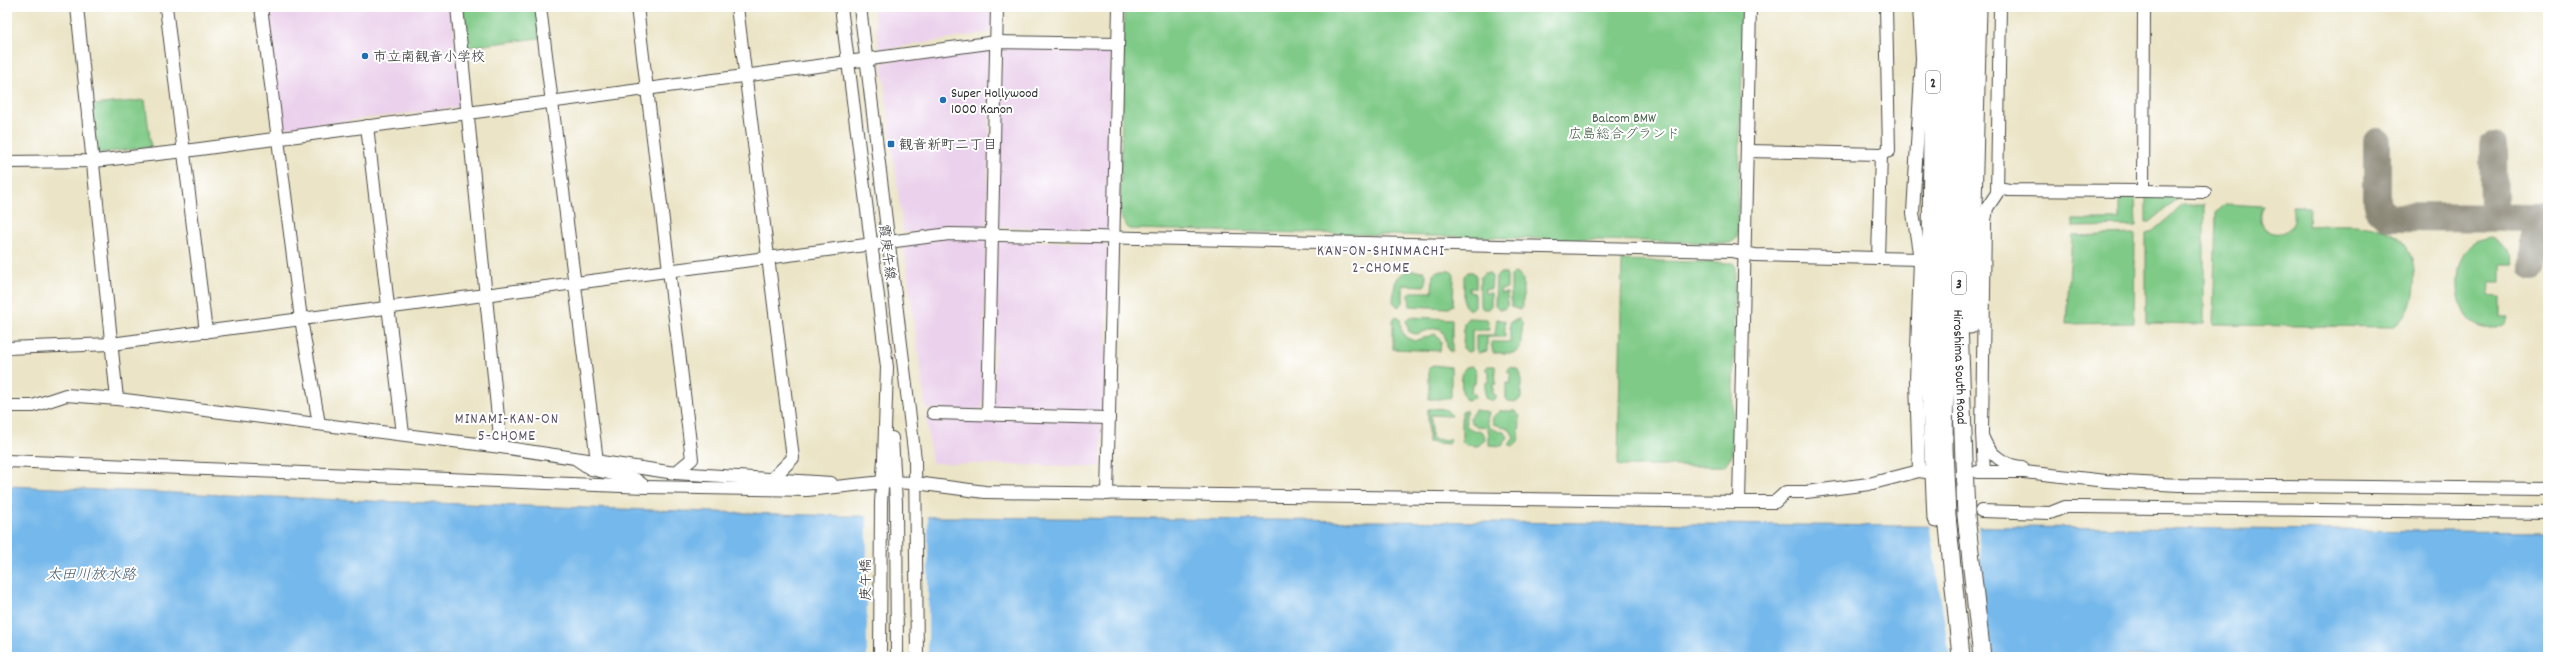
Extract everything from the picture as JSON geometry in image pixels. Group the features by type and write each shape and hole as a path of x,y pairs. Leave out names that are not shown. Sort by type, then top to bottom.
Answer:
{"highway":[{"name":"2","path":"1932,157 1933,7"},
{"name":"3","path":"1949,7 1955,50"},
{"name":"3","path":"1955,50 1963,7"},
{"path":"1962,382 1970,325 1978,7"},
{"name":"Hiroshima South Road","path":"1955,50 1959,323 1962,382 1973,514"},
{"name":"Hiroshima South Road","path":"1955,50 1943,380 1942,516 1944,581 1960,652"},
{"path":"1932,157 1930,410 1942,516"},
{"name":"3","path":"1973,514 1982,657"}],"street":[{"path":"77,7 94,161 117,398"},
{"path":"166,7 185,151 206,332"},
{"path":"261,7 301,319 319,424"},
{"path":"457,7 469,114 501,447"},
{"path":"540,7 597,460"},
{"path":"637,7 692,459 675,473"},
{"path":"737,7 793,458 773,478"},
{"name":"霞庚午線","path":"841,7 872,244 886,367 883,482 881,502"},
{"path":"860,7 890,241 916,483 916,657"},
{"path":"988,414 997,7"},
{"path":"1107,494 1119,7"},
{"path":"1739,502 1750,7"},
{"path":"1746,151 1881,154 1889,152 1886,7"},
{"path":"7,461 646,487 807,490 844,485 895,482 916,483 985,492 1739,502 1775,502 1786,492 1806,492 1869,484 1922,471 1916,373 1920,258 1913,213 1922,58 1919,7"},
{"path":"2000,7 1998,188 1995,199 1987,208 1984,221 1982,433 1985,462 1980,472 2179,485 2548,490"},
{"path":"2143,191 2144,7"},
{"path":"7,162 94,161 185,151 996,42 1118,44"},
{"path":"367,126 403,434"},
{"path":"1917,142 1928,148 1932,157"},
{"path":"1878,258 1881,154"},
{"path":"1998,188 2009,190 2205,192"},
{"path":"7,348 111,344 389,309 669,270 949,234 991,233 1113,236 1920,258"},
{"path":"886,367 896,502 897,657"},
{"path":"7,406 33,406 66,395 117,398 501,447 597,460 675,473 822,481 844,485"},
{"path":"933,413 1110,418"},
{"path":"1982,433 1991,452 2013,466 2059,468 2108,476 2118,480"},
{"path":"574,458 591,469 635,479 646,487"},
{"name":"庚午橋","path":"880,657 881,502"},
{"path":"1973,514 2050,513 2065,507 2548,513"}],"shaded area":[{"name":"市立南観音小学校","path":"267,7 451,7 462,104 459,107 288,128 281,126"},
{"path":"873,7 992,7 992,32 881,50 879,48"},
{"path":"987,46 991,49 987,224 984,227 906,233 903,231 882,66 884,62"},
{"path":"1002,46 1108,48 1111,52 1109,228 1105,230 999,227 995,223"},
{"path":"949,237 982,237 986,242 983,406 979,411 926,409 904,248 906,244"},
{"path":"996,240 1104,243 1108,248 1104,409 1101,412 994,410"},
{"path":"926,416 1099,420 1102,424 1101,467 932,463"}],"green space":[{"path":"462,7 536,7 540,38 467,47"},
{"name":"Balcom BMW 広島総合グランド","path":"1124,7 1744,7 1737,238 1730,243 1129,229 1120,217"},
{"path":"145,100 151,147 100,153 97,152 92,105"},
{"path":"2119,195 2135,195 2136,226 2073,227 2073,220 2119,220"},
{"path":"2146,196 2180,197 2150,222 2146,222"},
{"path":"2225,204 2263,206 2260,216 2262,225 2267,230 2275,233 2283,233 2289,228 2293,220 2292,207 2309,207 2308,226 2364,226 2381,229 2396,236 2406,247 2413,263 2414,285 2409,309 2393,327 2213,325 2216,213"},
{"path":"2183,205 2204,205 2204,324 2146,323 2146,233 2153,231"},
{"path":"2135,234 2134,323 2066,324 2072,236"},
{"path":"2491,237 2502,245 2511,255 2513,264 2501,264 2501,282 2490,282 2489,296 2500,297 2500,316 2508,316 2506,323 2489,328 2475,325 2466,315 2460,301 2458,285 2459,268 2465,254 2473,243"},
{"path":"1622,260 1733,263 1735,265 1732,455 1724,466 1618,466"},
{"path":"1409,271 1424,271 1426,275 1426,283 1424,286 1403,285 1403,303 1398,307 1393,302 1395,283 1400,276"},
{"path":"1437,271 1451,271 1454,275 1453,305 1448,308 1410,306 1409,294 1411,292 1432,292 1433,275"},
{"path":"1468,272 1473,272 1476,276 1476,288 1469,288 1469,292 1475,293 1475,306 1472,309 1468,309 1464,305 1464,276"},
{"path":"1484,273 1489,273 1492,277 1491,289 1484,289 1485,293 1491,293 1491,306 1488,309 1483,309 1480,305 1480,277"},
{"path":"1499,273 1505,273 1507,276 1507,289 1500,289 1500,293 1507,293 1507,306 1504,309 1499,309 1495,305 1496,277"},
{"path":"1514,273 1518,274 1523,280 1523,306 1520,310 1511,307 1511,276"},
{"path":"1396,316 1400,319 1401,329 1405,337 1414,341 1435,334 1441,341 1440,351 1393,349 1393,320"},
{"path":"1410,317 1452,319 1452,352 1448,350 1444,334 1439,328 1430,329 1416,334 1409,332 1406,320"},
{"path":"1468,318 1487,319 1490,330 1472,330 1472,351 1467,352 1463,348 1464,323"},
{"path":"1497,319 1505,321 1505,337 1487,337 1487,351 1478,353 1476,350 1476,335 1495,335"},
{"path":"1519,319 1523,324 1520,349 1514,353 1493,353 1491,342 1510,342 1510,322"},
{"path":"1433,365 1451,367 1451,397 1447,399 1429,399 1429,369"},
{"path":"1472,366 1476,369 1475,384 1472,384 1471,393 1475,394 1475,398 1466,400 1462,388 1462,378 1466,367"},
{"path":"1488,366 1495,366 1496,384 1493,384 1493,394 1496,395 1496,399 1493,401 1485,398 1485,382 1489,382 1489,372 1485,369"},
{"path":"1510,367 1518,369 1521,375 1521,398 1517,402 1508,401 1506,398 1506,383 1511,383 1510,373 1507,372"},
{"path":"1428,409 1445,409 1451,416 1431,415 1431,439 1451,440 1448,444 1428,442"},
{"path":"1466,410 1467,427 1473,431 1479,430 1484,434 1485,440 1478,446 1467,445 1462,442 1462,411"},
{"path":"1475,410 1489,412 1487,420 1489,426 1493,429 1504,431 1508,437 1502,446 1489,445 1487,427 1475,426 1471,423 1470,417"},
{"path":"1499,411 1515,411 1520,416 1519,440 1513,446 1509,445 1514,437 1509,428 1493,424 1492,418"}],"water":[{"name":"太田川放水路","path":"7,486 369,501 840,516 2548,532 2548,657 7,657"}],"pier":[{"path":"867,514 928,514 928,657 867,657"},
{"path":"1929,524 1978,524 1986,657 1950,657"}],"taxiway":[{"path":"2377,142 2377,201 2379,209 2389,217 2548,218"},
{"path":"2493,146 2494,209 2502,218"},
{"path":"2533,268 2535,218"}],"place":[{"name":"市立南観音小学校","path":"365,56"},
{"name":"Super Hollywood 1000 Kanon","path":"943,100"},
{"name":"観音新町二丁目","path":"891,144"}],"district":[{"name":"KAN-ON-SHINMACHI 2-CHOME","path":"1381,258"},
{"name":"MINAMI-KAN-ON 5-CHOME","path":"507,426"}]}
